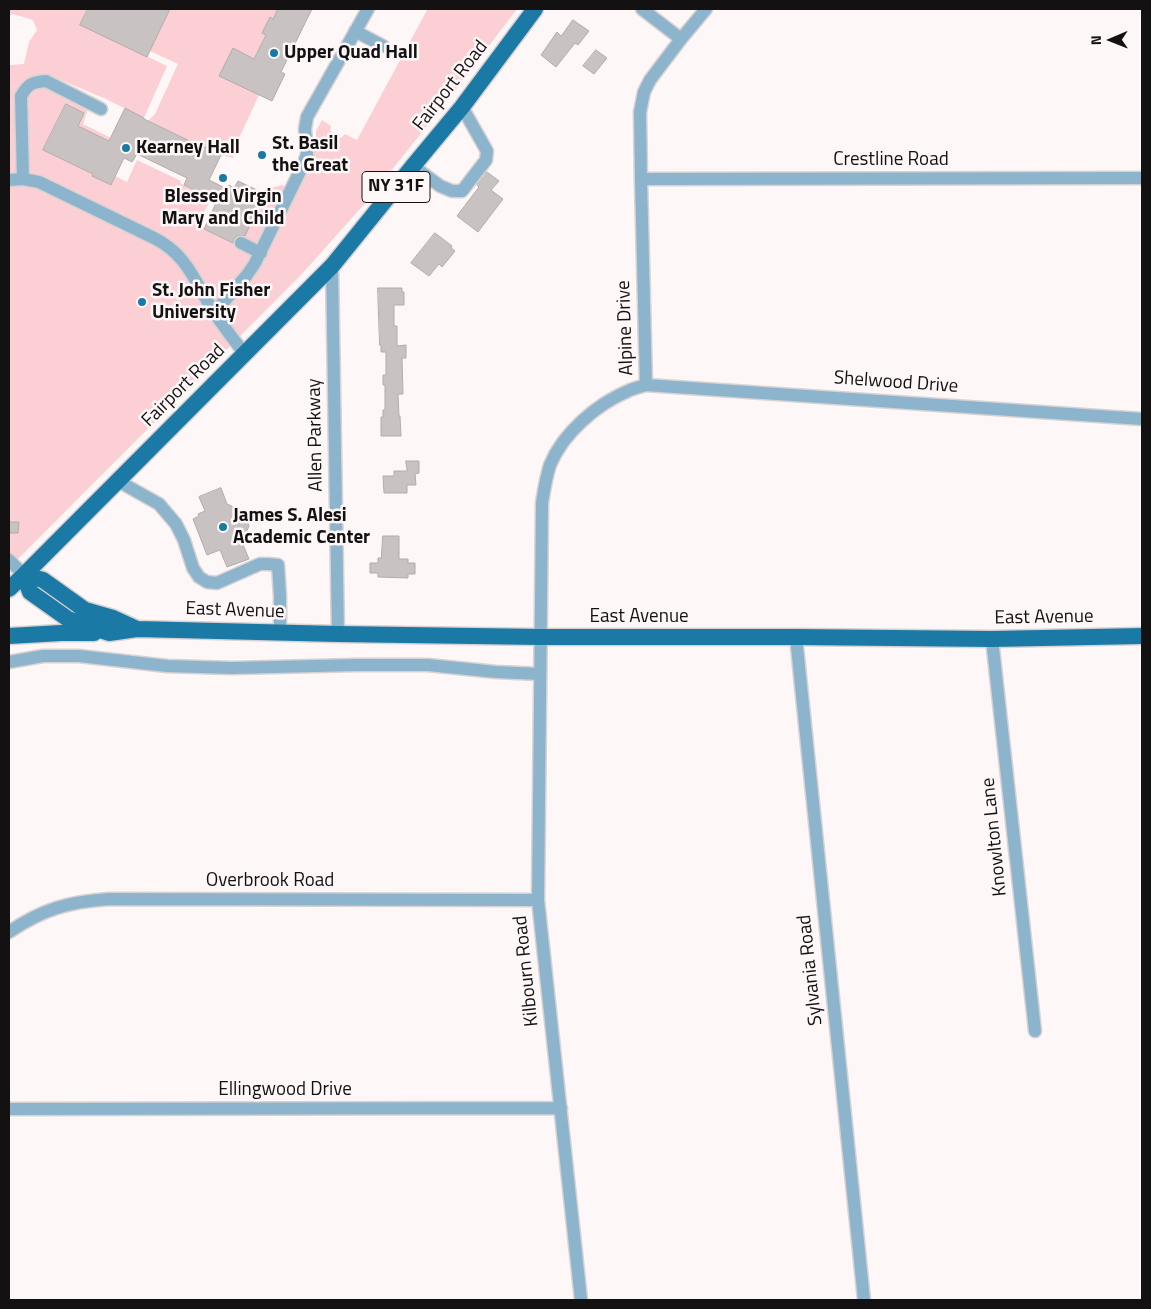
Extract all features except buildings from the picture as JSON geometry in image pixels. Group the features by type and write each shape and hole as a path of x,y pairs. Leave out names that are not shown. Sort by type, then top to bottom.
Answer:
{"main road":[{"name":"Fairport Road","path":"24,575 332,266 462,107 534,9"},
{"name":"East Avenue","path":"24,575 42,580 85,610 113,618 137,628"},
{"name":"East Avenue","path":"24,575 30,592 68,619 109,633 137,628 280,633 541,637 992,639 1142,636"},
{"path":"9,589 24,575"},
{"path":"9,636 109,633"}],"street":[{"path":"214,312 247,275 260,253 304,164 307,154 305,129 307,117 355,32 365,9"},
{"path":"642,9 681,39"},
{"name":"Alpine Drive","path":"541,637 542,503 551,464 558,450 573,430 596,409 627,391 646,385 640,112 644,92 650,80 706,9"},
{"path":"355,32 383,46"},
{"path":"23,178 22,96 27,86 38,81 46,81 102,109"},
{"path":"413,166 440,186 452,191 462,190 486,160 487,151 462,107"},
{"path":"9,180 23,178 32,180 154,238 171,248 180,257 214,312 244,353"},
{"name":"Crestline Road","path":"641,179 1142,178"},
{"path":"241,243 260,253"},
{"name":"Allen Parkway","path":"332,266 338,634"},
{"name":"Shelwood Drive","path":"646,385 1142,419"},
{"path":"118,481 159,504 176,524 184,540 193,568 199,577 206,582 217,583 260,564 278,565 280,633"},
{"path":"9,560 24,575"},
{"name":"Kilbourn Road","path":"541,637 538,900 581,1300"},
{"name":"Sylvania Road","path":"796,637 864,1300"},
{"name":"Knowlton Lane","path":"992,639 1035,1031"},
{"path":"9,662 43,656 80,656 167,666 232,668 428,665 496,672 540,674"},
{"name":"Overbrook Road","path":"9,932 46,911 90,900 538,900"},
{"name":"Ellingwood Drive","path":"9,1109 561,1108"}],"shaded area":[{"name":"St. John Fisher University","path":"9,9 87,9 81,25 167,66 144,118 106,99 56,78 50,90 87,108 83,124 111,138 109,141 78,126 84,113 66,104 43,150 93,174 93,176 110,185 115,176 127,182 137,160 181,181 180,183 211,199 204,212 207,214 201,226 239,246 259,206 257,204 259,200 267,196 271,188 282,185 297,191 310,164 314,147 316,147 316,131 322,120 331,126 330,131 341,138 345,134 357,140 427,10 425,9 517,9 367,201 302,274 9,568 9,63 10,65 24,64 29,42 37,30 33,20 13,14 9,16"},
{"path":"170,9 278,9 273,19 270,17 263,33 266,35 254,59 233,48 259,95 234,149 233,158 202,147 148,121 155,114 178,64 150,51"}],"place":[{"name":"Upper Quad Hall","path":"274,53"},
{"name":"Kearney Hall","path":"126,148"},
{"name":"St. Basil the Great","path":"262,155"},
{"name":"Blessed Virgin Mary and Child","path":"223,178"},
{"name":"St. John Fisher University","path":"142,302"},
{"name":"James S. Alesi Academic Center","path":"223,527"}]}
